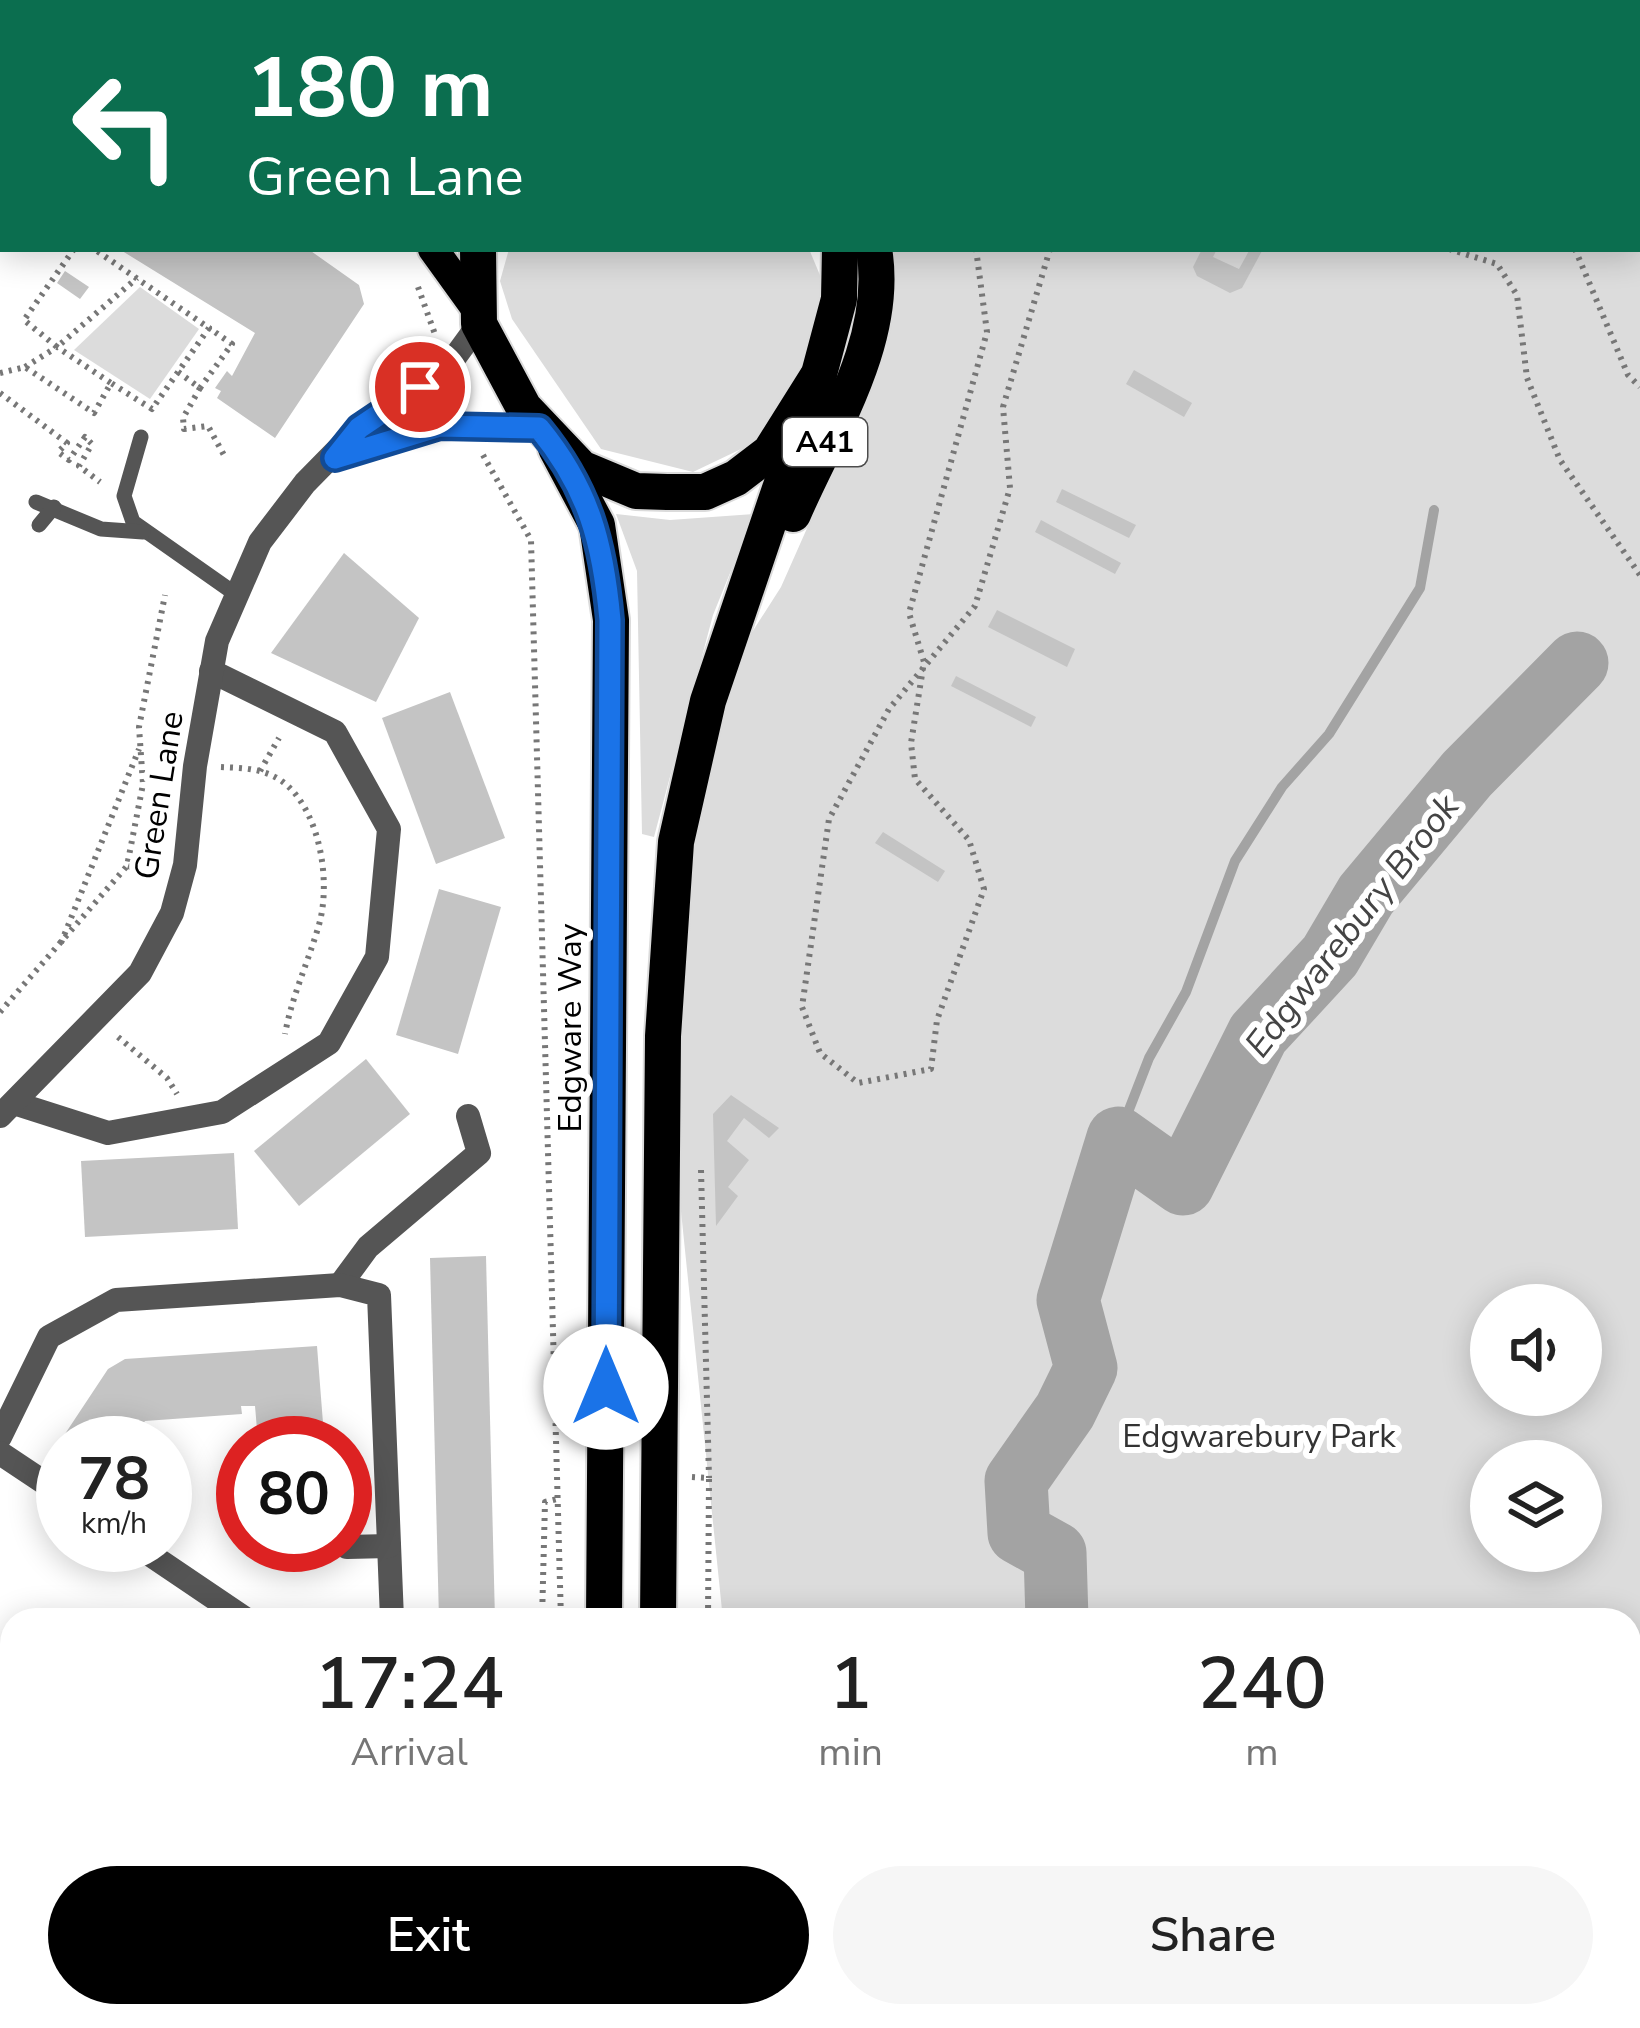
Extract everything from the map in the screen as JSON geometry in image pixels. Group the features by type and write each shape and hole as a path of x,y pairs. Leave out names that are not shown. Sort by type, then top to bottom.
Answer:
{"highway":[{"path":"478,252 478,317"},
{"path":"548,438 581,469 636,491 705,492 736,478 770,452 819,374 839,299 839,252"},
{"name":"A41","path":"738,624 766,575 865,350 876,287 874,252"},
{"name":"Edgware Way","path":"478,317 597,525 610,620 604,1608"},
{"name":"A41","path":"658,1608 667,936 689,769 819,374"}],"main road":[{"path":"423,261 478,317"}],"street":[{"name":"Green Lane","path":"7,1110 140,973 172,913 194,811 194,766 211,671 234,593 283,509 359,428 447,368 478,317"},
{"name":"Green Lane","path":"335,458 412,432 469,425 548,438"},
{"path":"7,1110 108,1133 222,1112 329,1043 377,957 389,829 334,732 211,671"},
{"path":"340,1285 368,1247 478,1153 468,1116"},
{"path":"0,1437 49,1336 116,1300 340,1285 379,1295 392,1608"},
{"path":"0,1453 36,1477"},
{"path":"372,1546 389,1546"},
{"path":"176,1572 229,1608"}],"lane":[{"path":"141,437 124,496 143,532 234,593"},
{"path":"36,502 100,529 143,532"},
{"path":"39,525 54,507"}],"path":[{"path":"72,252 24,320 152,409 209,328"},
{"path":"98,252 232,344 183,418 184,429 192,432 205,424 226,457"},
{"path":"976,252 987,332 909,613 924,662 911,743 915,779 969,840 984,889 937,1020 931,1069 859,1083 820,1053 802,1007 829,819 889,710 924,662 975,606 1010,488 1003,407 1049,252"},
{"path":"1459,252 1497,264 1517,295 1527,378 1561,460 1640,575"},
{"path":"1576,252 1628,375 1640,388"},
{"path":"423,261 447,368"},
{"path":"0,373 25,367 57,347 137,278"},
{"path":"25,367 94,413 111,383"},
{"path":"178,372 200,388"},
{"path":"0,394 67,443 58,452 69,460 85,437 92,445 79,466 110,490"},
{"path":"469,425 531,539 561,1608"},
{"path":"0,1012 127,866 143,784 139,727 165,596"},
{"path":"260,771 290,711"},
{"path":"58,948 140,746"},
{"path":"194,766 260,771 284,782 306,812 320,853 325,893 319,927 293,988 285,1036 292,1067"},
{"path":"127,866 146,871"},
{"path":"97,1020 167,1078 178,1096 174,1120"},
{"path":"700,1161 708,1608"},
{"path":"687,1495 687,1477 709,1478"},
{"path":"542,1608 545,1502 561,1498"}],"green space":[{"path":"508,252 810,252 822,280 820,331 760,440 693,472 601,449 512,319 500,281"},
{"name":"Edgwarebury Park","path":"890,252 1640,252 1640,1608 722,1608 663,1036 708,701 781,587 886,350 896,287"},
{"path":"140,287 199,329 150,399 74,350"},
{"path":"616,514 670,520 754,514 713,615 654,837 642,834 637,571"}],"building":[{"path":"124,252 312,252 359,285 364,304 275,438 217,398 221,391 215,388 227,371 232,376 255,333"},
{"path":"1200,252 1216,252 1213,257 1239,269 1248,252 1261,252 1242,288 1230,293 1197,276 1193,267"},
{"path":"65,271 89,287 80,299 57,283"},
{"path":"1134,370 1192,403 1184,417 1126,384"},
{"path":"1062,489 1136,525 1129,538 1056,502"},
{"path":"1041,520 1121,563 1115,574 1035,532"},
{"path":"344,553 419,618 376,702 271,653"},
{"path":"997,610 1075,649 1067,667 988,627"},
{"path":"956,676 1036,717 1031,727 951,686"},
{"path":"450,692 505,838 436,864 382,718"},
{"path":"883,832 945,871 938,882 875,843"},
{"path":"439,889 501,907 458,1054 396,1035"},
{"path":"366,1059 410,1114 299,1206 254,1151"},
{"path":"731,1095 779,1128 769,1138 744,1118 727,1141 749,1160 728,1187 738,1196 716,1226 713,1114"},
{"path":"234,1153 238,1229 85,1237 81,1161"},
{"path":"486,1256 495,1608 439,1608 430,1258"},
{"path":"317,1346 322,1416 256,1416 255,1406 241,1406 242,1414 192,1418 77,1416 108,1369 125,1359"}],"waterway":[{"path":"1118,1138 1149,1058 1186,992 1235,861 1282,787 1329,734 1420,588 1434,510"},
{"name":"Edgwarebury Brook","path":"1057,1608 1055,1553 1019,1533 1016,1481 1065,1411 1086,1368 1068,1300 1118,1138 1183,1184 1258,1034 1330,956 1366,895 1467,774 1577,663"}],"route":[{"path":"420,387 359,428 335,458 440,426 539,428 556,448 597,525 606,568 610,620 606,1387"}]}
